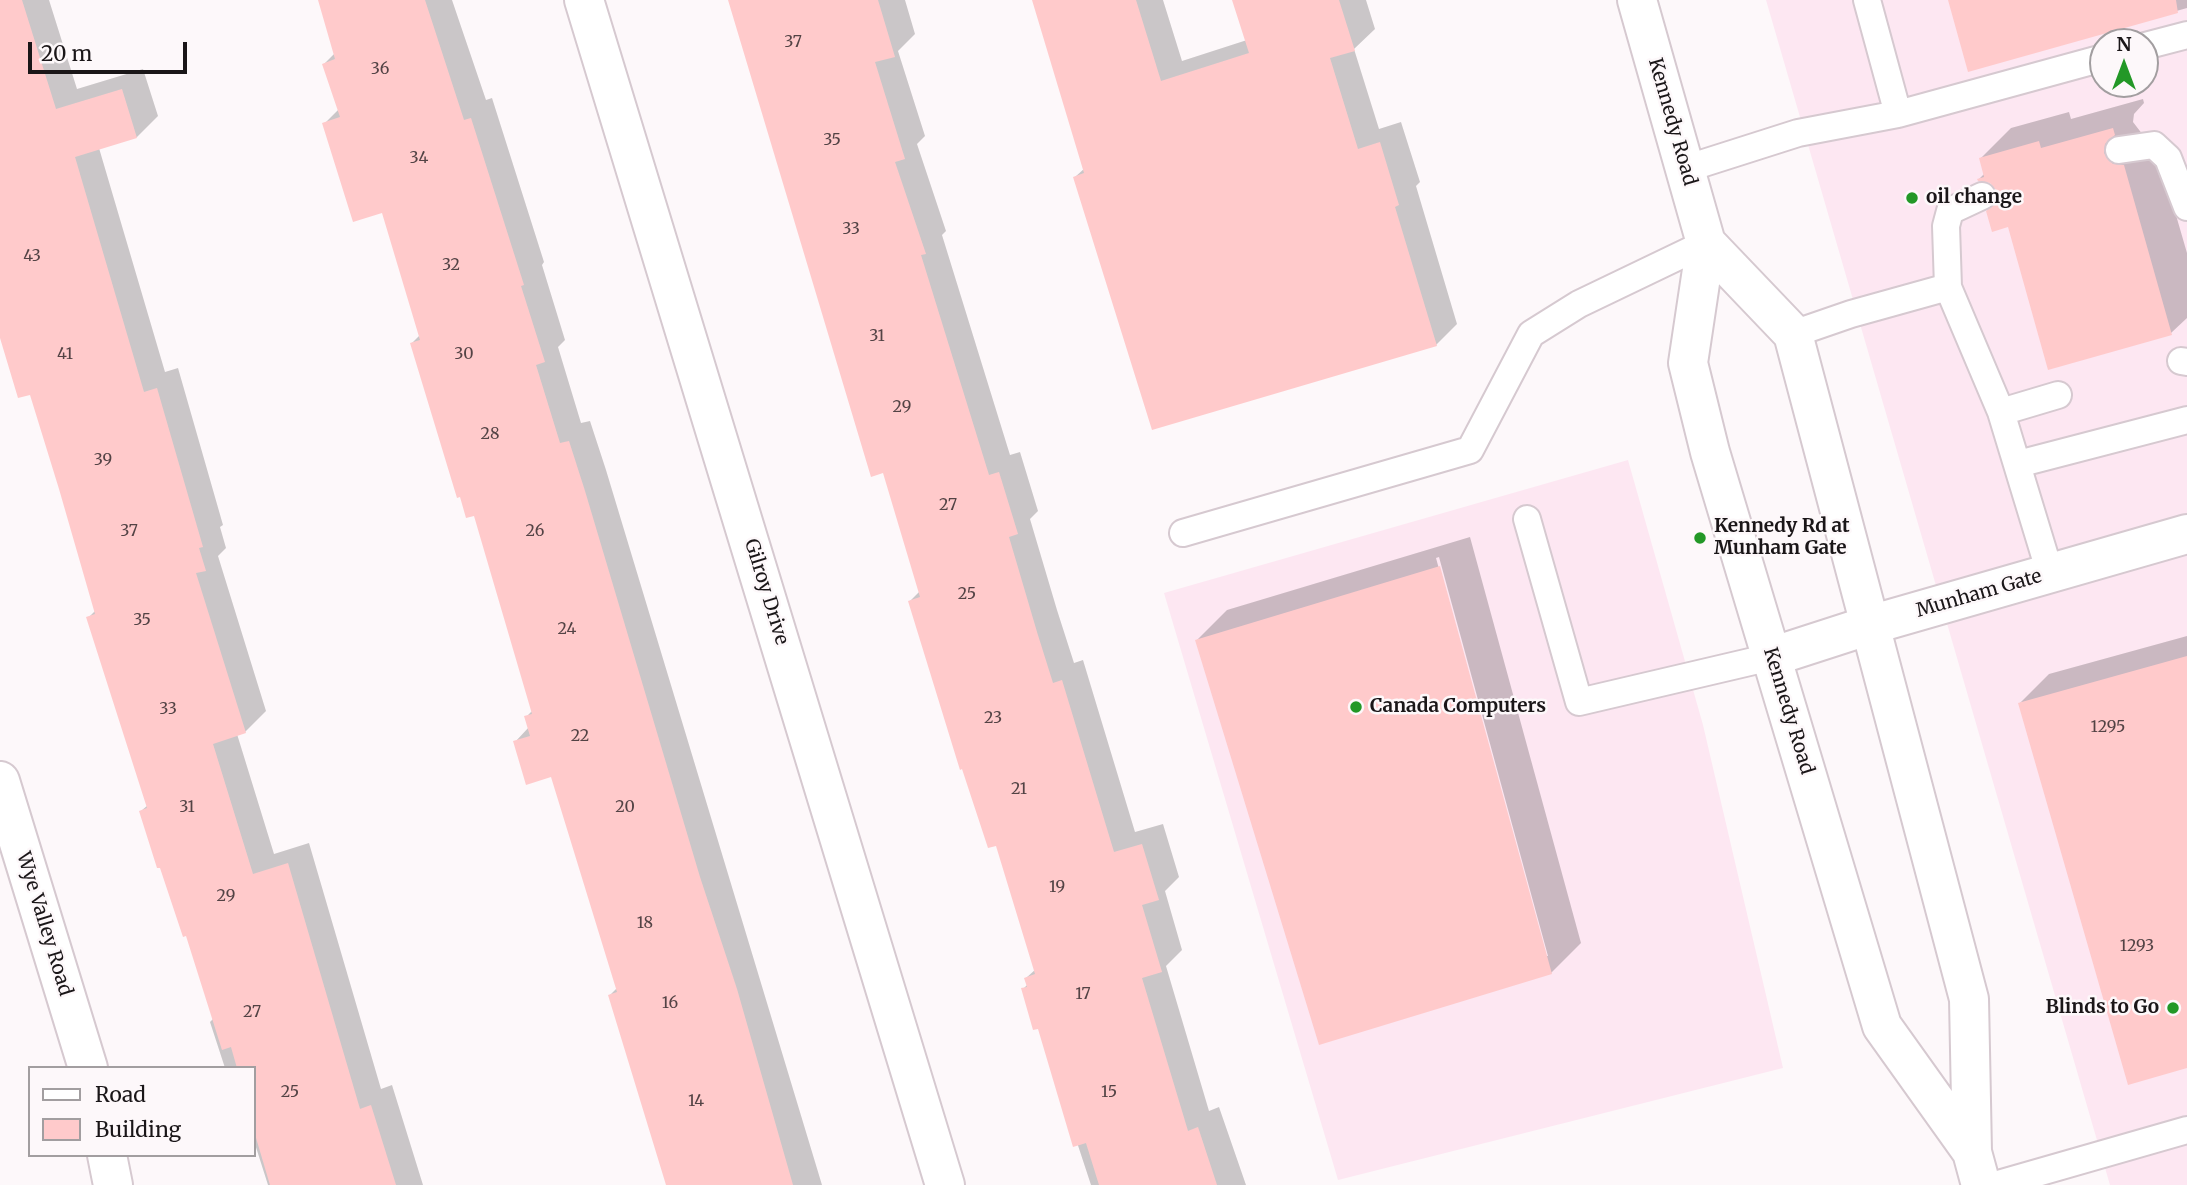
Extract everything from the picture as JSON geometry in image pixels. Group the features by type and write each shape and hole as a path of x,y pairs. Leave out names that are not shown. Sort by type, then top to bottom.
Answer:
{"main road":[{"name":"Gilroy Drive","path":"584,0 945,1185"},
{"name":"Kennedy Road","path":"1637,0 1706,243 1688,363 1710,452 1882,1026 1976,1169"},
{"name":"Kennedy Road","path":"1706,243 1793,334 1969,999 1976,1169"},
{"name":"Munham Gate","path":"1771,657 1870,625 2187,534"},
{"name":"Wye Valley Road","path":"0,781 87,1066"},
{"path":"107,1157 113,1185"}],"lane":[{"path":"1867,0 1898,114"},
{"path":"2159,42 2187,35"},
{"path":"1685,169 1798,133 1898,114 2089,62"},
{"path":"2119,150 2154,145 2168,158 2187,208"},
{"path":"1982,196 1951,211 1946,226 1948,287 2001,412 2050,573"},
{"path":"1183,533 1470,450 1531,334 1579,304 1706,243"},
{"path":"1793,334 1851,314 1948,287"},
{"path":"2001,412 2058,395"},
{"path":"2018,464 2187,420"},
{"path":"1527,519 1579,702 1771,657"},
{"path":"1994,1185 2187,1130"}],"shaded area":[{"path":"1766,0 2187,0 2187,1185 2110,1185"},
{"path":"1628,460 1703,725 1783,1068 1338,1180 1164,593"}],"building":[{"path":"0,0 22,0 56,109 122,89 137,138 75,157 144,392 157,388 203,547 199,548 206,571 196,573 246,733 213,744 253,874 288,863 360,1109 371,1105 396,1185 270,1185 256,1138 256,1066 236,1066 231,1047 222,1050 186,936 183,937 160,868 157,868 139,811 147,808 86,617 95,614 59,489 30,395 18,398 0,338"},
{"path":"318,0 425,0 464,120 471,118 524,285 521,286 545,362 536,365 560,443 569,441 585,491 700,877 737,989 793,1185 666,1185 608,995 617,992 551,777 526,785 513,741 530,736 524,716 532,714 474,516 466,518 460,497 457,498 410,343 420,340 382,213 353,222 322,123 340,117 322,64 335,59"},
{"path":"728,0 878,0 895,57 875,62 905,159 895,162 926,254 921,255 989,475 999,472 1018,534 1009,537 1037,632 1053,683 1062,680 1114,852 1142,844 1159,900 1142,905 1162,972 1142,978 1188,1131 1198,1127 1217,1185 1099,1185 1086,1143 1073,1147 1038,1029 1033,1030 1021,988 1027,987 1024,978 1035,974 996,846 988,848 962,769 960,770 908,601 920,597 883,473 871,477"},
{"path":"1032,0 1136,0 1161,81 1249,53 1232,0 1339,0 1355,51 1330,58 1358,149 1380,142 1399,205 1395,207 1437,346 1152,430 1073,177 1084,173"},
{"path":"1948,0 2176,0 2178,13 2125,28 2089,28 2089,38 1968,72"},
{"path":"2113,128 2115,135 2105,144 2104,153 2113,164 2124,165 2172,335 2048,370 2008,227 1992,232 1986,211 1995,204 1996,190 1990,183 1978,181 1977,179 1984,177 1979,158 2039,141 2041,148"},
{"path":"1440,566 1552,974 1319,1045 1195,640"},
{"path":"2187,656 2187,1068 2128,1085 2018,703"}],"place":[{"name":"oil change","path":"1912,198"},
{"name":"Kennedy Rd at Munham Gate","path":"1700,538"},
{"name":"Canada Computers","path":"1356,707"},
{"name":"Blinds to Go","path":"2173,1008"}]}
